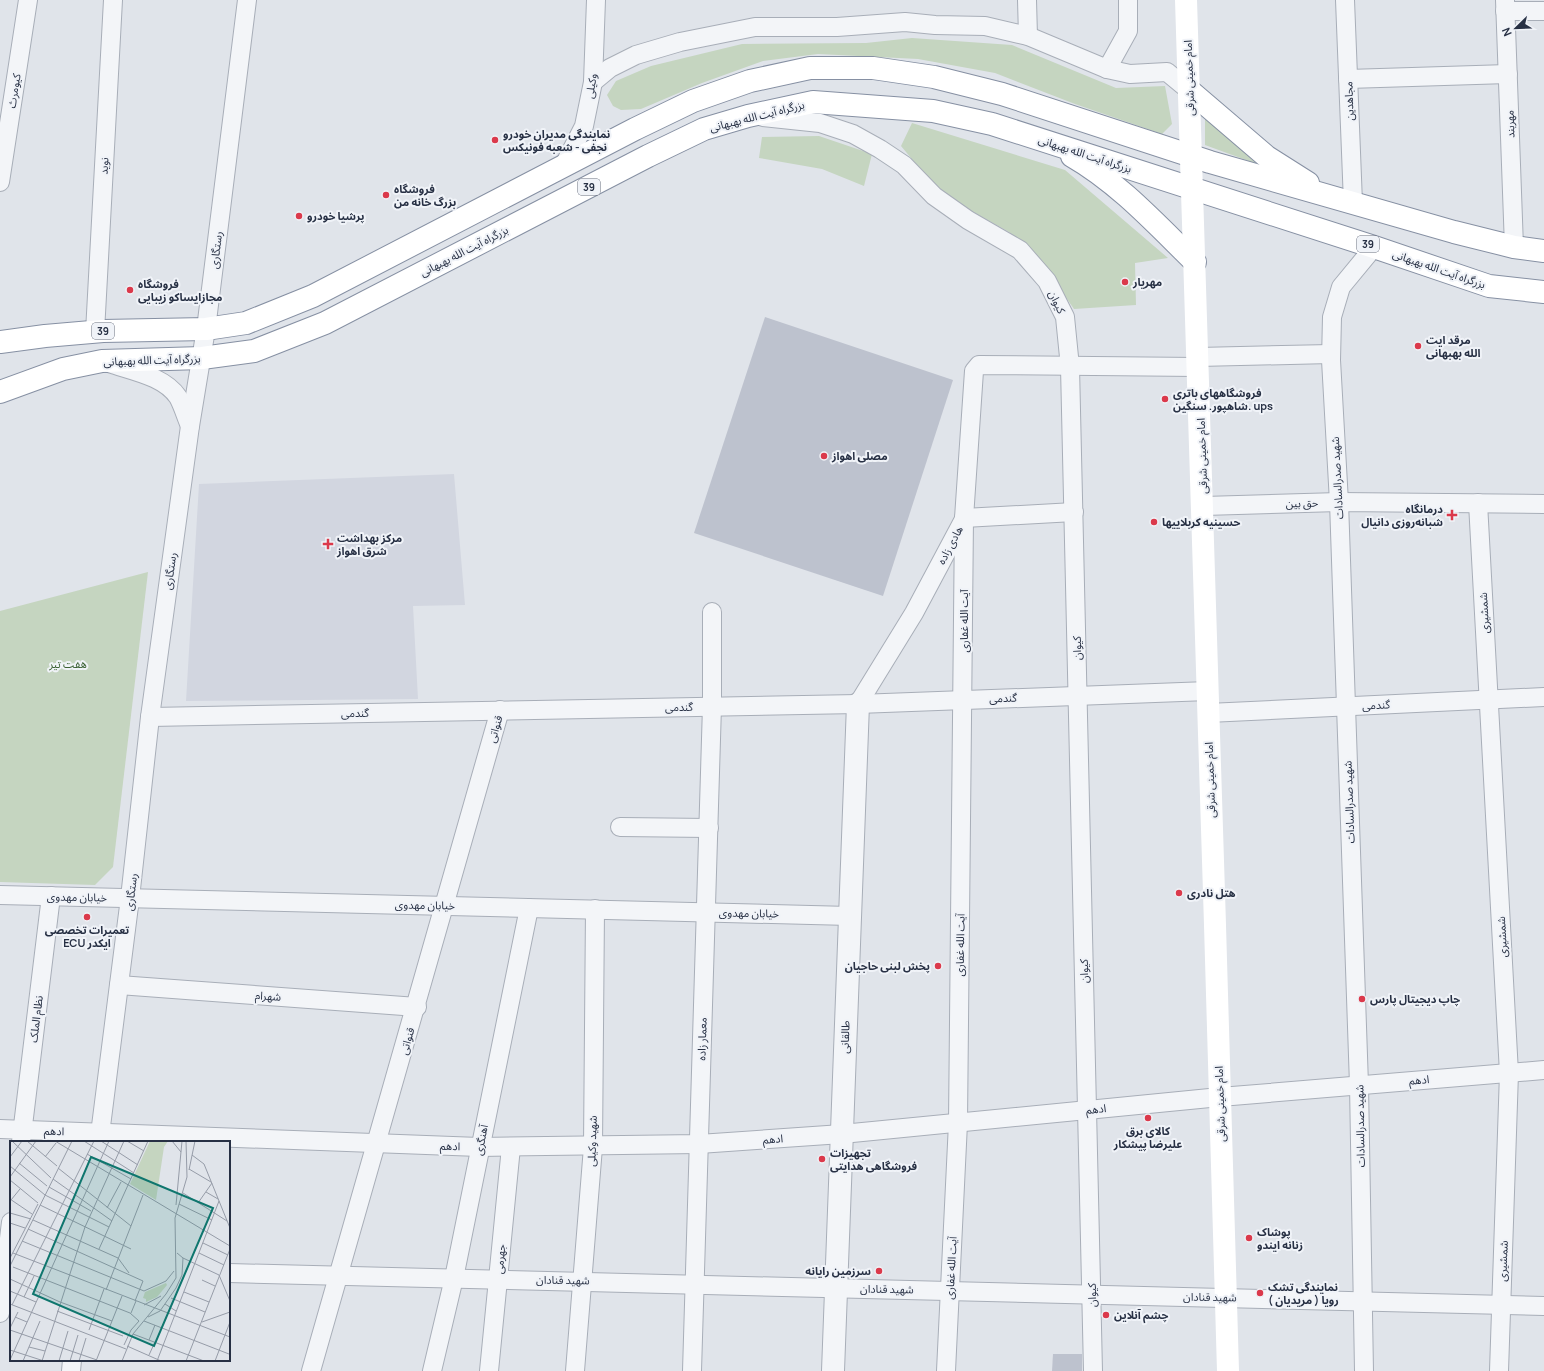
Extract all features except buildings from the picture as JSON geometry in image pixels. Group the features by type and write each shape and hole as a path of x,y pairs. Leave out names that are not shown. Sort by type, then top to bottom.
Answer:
{"main road":[{"name":"امام خمینی شرقی","path":"1186,0 1204,506 1208,713 1228,1371"},
{"name":"39","path":"0,342 45,336 95,332 206,329 246,323 313,296 563,167 693,102 750,81 810,68 873,68 934,77 1002,94 1192,156 1353,203 1514,247 1544,251"},
{"path":"1190,91 1267,157 1330,196"},
{"name":"بزرگراه آیت الله بهبهانی","path":"0,392 63,368 102,361 202,358 254,351 325,323 648,156 704,129 748,116 813,102 874,105 933,111 992,124 1374,247 1489,286 1544,292"},
{"path":"1044,140 1083,162 1120,191 1195,262"},
{"path":"313,296 325,323"}],"street":[{"name":"کیومرث","path":"0,182 2,156 28,0"},
{"name":"نوید","path":"95,332 113,0"},
{"name":"رستگاری","path":"100,1138 130,898 150,717 190,426 206,329 247,0"},
{"name":"وکیلی","path":"563,167 584,126 593,82 596,0"},
{"path":"1027,0 1028,36"},
{"path":"1107,69 1128,31 1128,0"},
{"name":"مجاهدین","path":"1344,0 1353,203"},
{"path":"1505,6 1544,11"},
{"name":"مهربند","path":"1505,6 1514,247"},
{"path":"593,82 610,68 636,55 680,42 755,26 837,27 905,22 935,25 985,26 1028,36 1107,69 1130,74 1167,72 1190,91"},
{"path":"1348,79 1508,74"},
{"name":"کیوان","path":"748,116 820,123 853,134 880,149 904,166 934,196 968,220 1020,250 1047,281 1065,317 1070,367 1074,512 1093,1371"},
{"name":"شهید صدرالسادات","path":"1364,1371 1359,1085 1338,502 1331,354 1332,317 1342,287 1374,247"},
{"path":"1070,367 1198,362 1331,354"},
{"path":"102,361 154,378 166,384 177,397 190,426"},
{"name":"هادی زاده","path":"858,704 914,613 964,518 974,370 979,365 1070,367"},
{"name":"حق بین","path":"1204,506 1338,502 1544,504"},
{"name":"شمشیری","path":"1478,503 1509,1073 1499,1371"},
{"path":"964,518 1074,512"},
{"name":"آیت الله غفاری","path":"946,1371 958,1123 964,518"},
{"name":"معمار زاده","path":"692,1371 709,828 712,706 712,612"},
{"name":"گندمی","path":"150,717 858,704 1208,691"},
{"name":"گندمی","path":"1208,713 1544,697"},
{"name":"طالقانی","path":"833,1371 858,704"},
{"name":"قنواتی","path":"311,1371 500,710"},
{"path":"620,827 709,828"},
{"name":"خیابان مهدوی","path":"0,895 850,916"},
{"name":"نظام الملک","path":"22,1136 51,896"},
{"name":"آهنگری","path":"432,1371 454,1278 528,908"},
{"name":"شهید وکیلی","path":"575,1371 593,1147 595,910"},
{"name":"شهرام","path":"119,985 416,1007"},
{"name":"ادهم","path":"0,1130 22,1136 377,1143 479,1147 593,1147 699,1144 842,1134 1220,1097 1544,1070"},
{"name":"جهرمی","path":"489,1371 511,1147"},
{"path":"0,1313 10,1231"},
{"name":"شهید قنادان","path":"230,1273 836,1287 1544,1306"},
{"path":"70,1371 72,1361"}],"shaded area":[{"name":"مرکز بهداشت شرق اهواز","path":"454,474 465,605 413,606 418,699 186,701 199,484"}],"green space":[{"path":"912,38 1012,45 1116,88 1165,86 1172,124 1162,134 1075,104 995,73 918,59 818,54 763,61 702,83 641,109 621,110 613,106 607,95 616,81 651,66 742,44 866,43"},
{"path":"1205,117 1257,164 1205,145"},
{"path":"912,123 1065,170 1168,258 1135,263 1136,305 1074,309 1046,269 1009,232 941,194 901,146"},
{"path":"819,136 872,154 864,186 822,169 759,158 762,137"},
{"name":"هفت تیر","path":"148,572 113,867 95,885 0,882 0,611"}],"place":[{"name":"نمایندگی مدیران خودرو نجفی - شعبه فونیکس","path":"495,140"},
{"name":"فروشگاه بزرگ خانه من","path":"386,195"},
{"name":"پرشيا خودرو","path":"299,216"},
{"name":"مهریار","path":"1125,282"},
{"name":"فروشگاه مجازایساکو زیبایی","path":"130,290"},
{"name":"مرقد ایت الله بهبهانی","path":"1418,346"},
{"name":"فروشگاههای باتری شاهپور. سنگین. ups","path":"1165,399"},
{"name":"مصلی اهواز","path":"824,456"},
{"name":"درمانگاه شبانه‌روزی دانیال","path":"1452,515"},
{"name":"حسینیه کربلاییها","path":"1154,522"},
{"name":"مرکز بهداشت شرق اهواز","path":"328,544"},
{"name":"هتل نادری","path":"1179,893"},
{"name":"تعمیرات تخصصی ECU ایکدر","path":"87,917"},
{"name":"پخش لبنی حاجیان","path":"938,966"},
{"name":"چاپ دیجیتال پارس","path":"1362,999"},
{"name":"کالای برق علیرضا پیشکار","path":"1148,1118"},
{"name":"تجهیزات فروشگاهی هدایتی","path":"822,1159"},
{"name":"پوشاک زنانه ایندو","path":"1249,1238"},
{"name":"سرزمین رایانه","path":"879,1271"},
{"name":"نمایندگی تشک رویا ( مریدیان )","path":"1260,1293"},
{"name":"چشم آنلاین","path":"1106,1315"}]}
